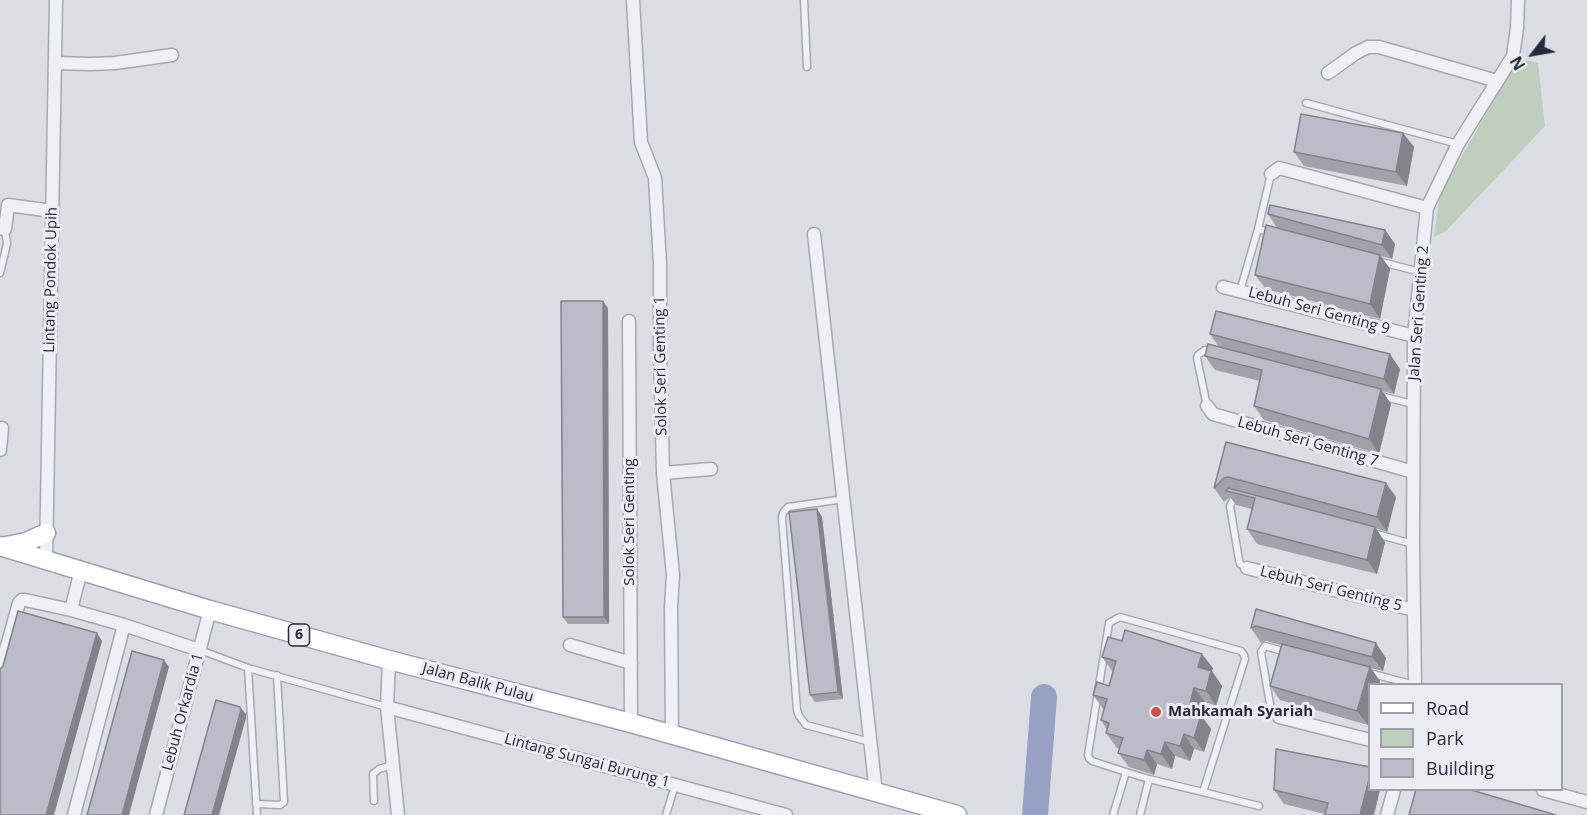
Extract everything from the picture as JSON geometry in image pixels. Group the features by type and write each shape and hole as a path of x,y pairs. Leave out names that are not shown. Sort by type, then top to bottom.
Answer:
{"main road":[{"path":"1,546 26,542 46,533"},
{"name":"Jalan Balik Pulau","path":"1,546 210,610 389,660 632,723 957,815"}],"street":[{"name":"Lintang Pondok Upih","path":"46,560 56,0"},
{"name":"Solok Seri Genting 1","path":"633,0 641,142 655,178 660,264 663,472 673,575 672,734"},
{"name":"Jalan Seri Genting 2","path":"1413,683 1414,336 1427,208 1458,144 1513,56 1518,0"},
{"path":"1328,73 1356,53 1368,47 1379,47 1497,81"},
{"path":"55,63 115,63 172,54"},
{"path":"1271,174 1280,168 1427,208"},
{"path":"3,229 8,205 52,211"},
{"path":"814,234 876,793"},
{"name":"Lebuh Seri Genting 9","path":"1223,287 1414,336"},
{"name":"Solok Seri Genting","path":"629,321 632,723"},
{"name":"Lebuh Seri Genting 7","path":"1207,406 1213,414 1413,472"},
{"path":"0,450 1,428"},
{"path":"663,472 711,469"},
{"name":"Lebuh Seri Genting 5","path":"1247,568 1414,610"},
{"path":"71,610 81,570"},
{"path":"0,671 19,603 22,600 71,610 199,650"},
{"name":"Lebuh Orkardia 1","path":"156,815 210,610"},
{"path":"74,815 124,625"},
{"path":"570,645 631,663"},
{"path":"389,660 387,706 398,815"},
{"name":"Lintang Sungai Burung 1","path":"387,706 786,815"},
{"path":"1279,717 1368,739"},
{"path":"1387,815 1393,791"},
{"path":"1550,791 1587,802"}],"lane":[{"path":"804,0 807,67"},
{"path":"1306,103 1458,144"},
{"path":"1240,291 1271,174"},
{"path":"0,273 7,244 3,229"},
{"path":"1258,229 1280,235"},
{"path":"1366,258 1421,272"},
{"path":"1207,406 1197,358 1204,350 1216,353"},
{"path":"1367,392 1414,404"},
{"path":"1247,568 1240,564 1230,506 1237,497 1248,500"},
{"path":"844,499 788,507 783,513 797,710 806,725 871,742"},
{"path":"1369,532 1413,544"},
{"path":"1203,792 1245,655 1241,651 1120,617 1109,623 1088,755 1092,761 1149,779 1259,806"},
{"path":"1279,717 1271,710 1262,650 1265,646 1299,655"},
{"path":"199,650 248,668 387,706"},
{"path":"248,668 257,815"},
{"path":"1366,673 1409,683"},
{"path":"256,804 280,805 284,802 277,675"},
{"path":"374,801 374,774 379,769 394,765"},
{"path":"1113,815 1126,772"},
{"path":"1140,815 1149,779"},
{"path":"666,815 675,784"}],"green space":[{"path":"1518,58 1538,63 1545,126 1446,231 1434,237 1440,194"}],"building":[{"path":"1301,114 1403,133 1396,172 1294,152"},
{"path":"1270,205 1385,230 1382,245 1268,214"},
{"path":"1266,225 1380,255 1370,304 1255,275"},
{"path":"561,301 603,301 604,617 563,617"},
{"path":"1216,311 1390,354 1384,379 1210,334"},
{"path":"1208,344 1381,389 1369,439 1254,406 1262,370 1205,356"},
{"path":"1226,442 1386,483 1377,517 1228,477 1214,488"},
{"path":"1228,488 1375,527 1367,560 1247,529 1255,498 1226,491"},
{"path":"817,509 838,692 810,695 789,512"},
{"path":"1256,609 1376,643 1372,657 1256,626 1251,628"},
{"path":"18,611 97,633 46,815 0,815 0,669 3,666"},
{"name":"Mahkamah Syariah","path":"1125,630 1202,654 1198,667 1211,671 1206,691 1194,688 1188,711 1201,715 1194,738 1184,734 1180,746 1165,742 1161,754 1147,750 1144,760 1118,753 1123,738 1106,733 1109,723 1101,720 1107,699 1093,695 1097,682 1109,686 1116,661 1102,657 1108,637 1122,641"},
{"path":"1282,644 1370,667 1357,711 1270,686"},
{"path":"132,651 164,660 122,815 87,815"},
{"path":"216,700 240,707 241,710 212,815 184,815"},
{"path":"1276,749 1368,767 1368,783 1360,815 1325,815 1328,803 1274,790"},
{"path":"1415,791 1475,791 1556,815 1409,815"}],"waterway":[{"path":"1035,815 1044,697"}],"place":[{"name":"Mahkamah Syariah","path":"1156,712"}]}
